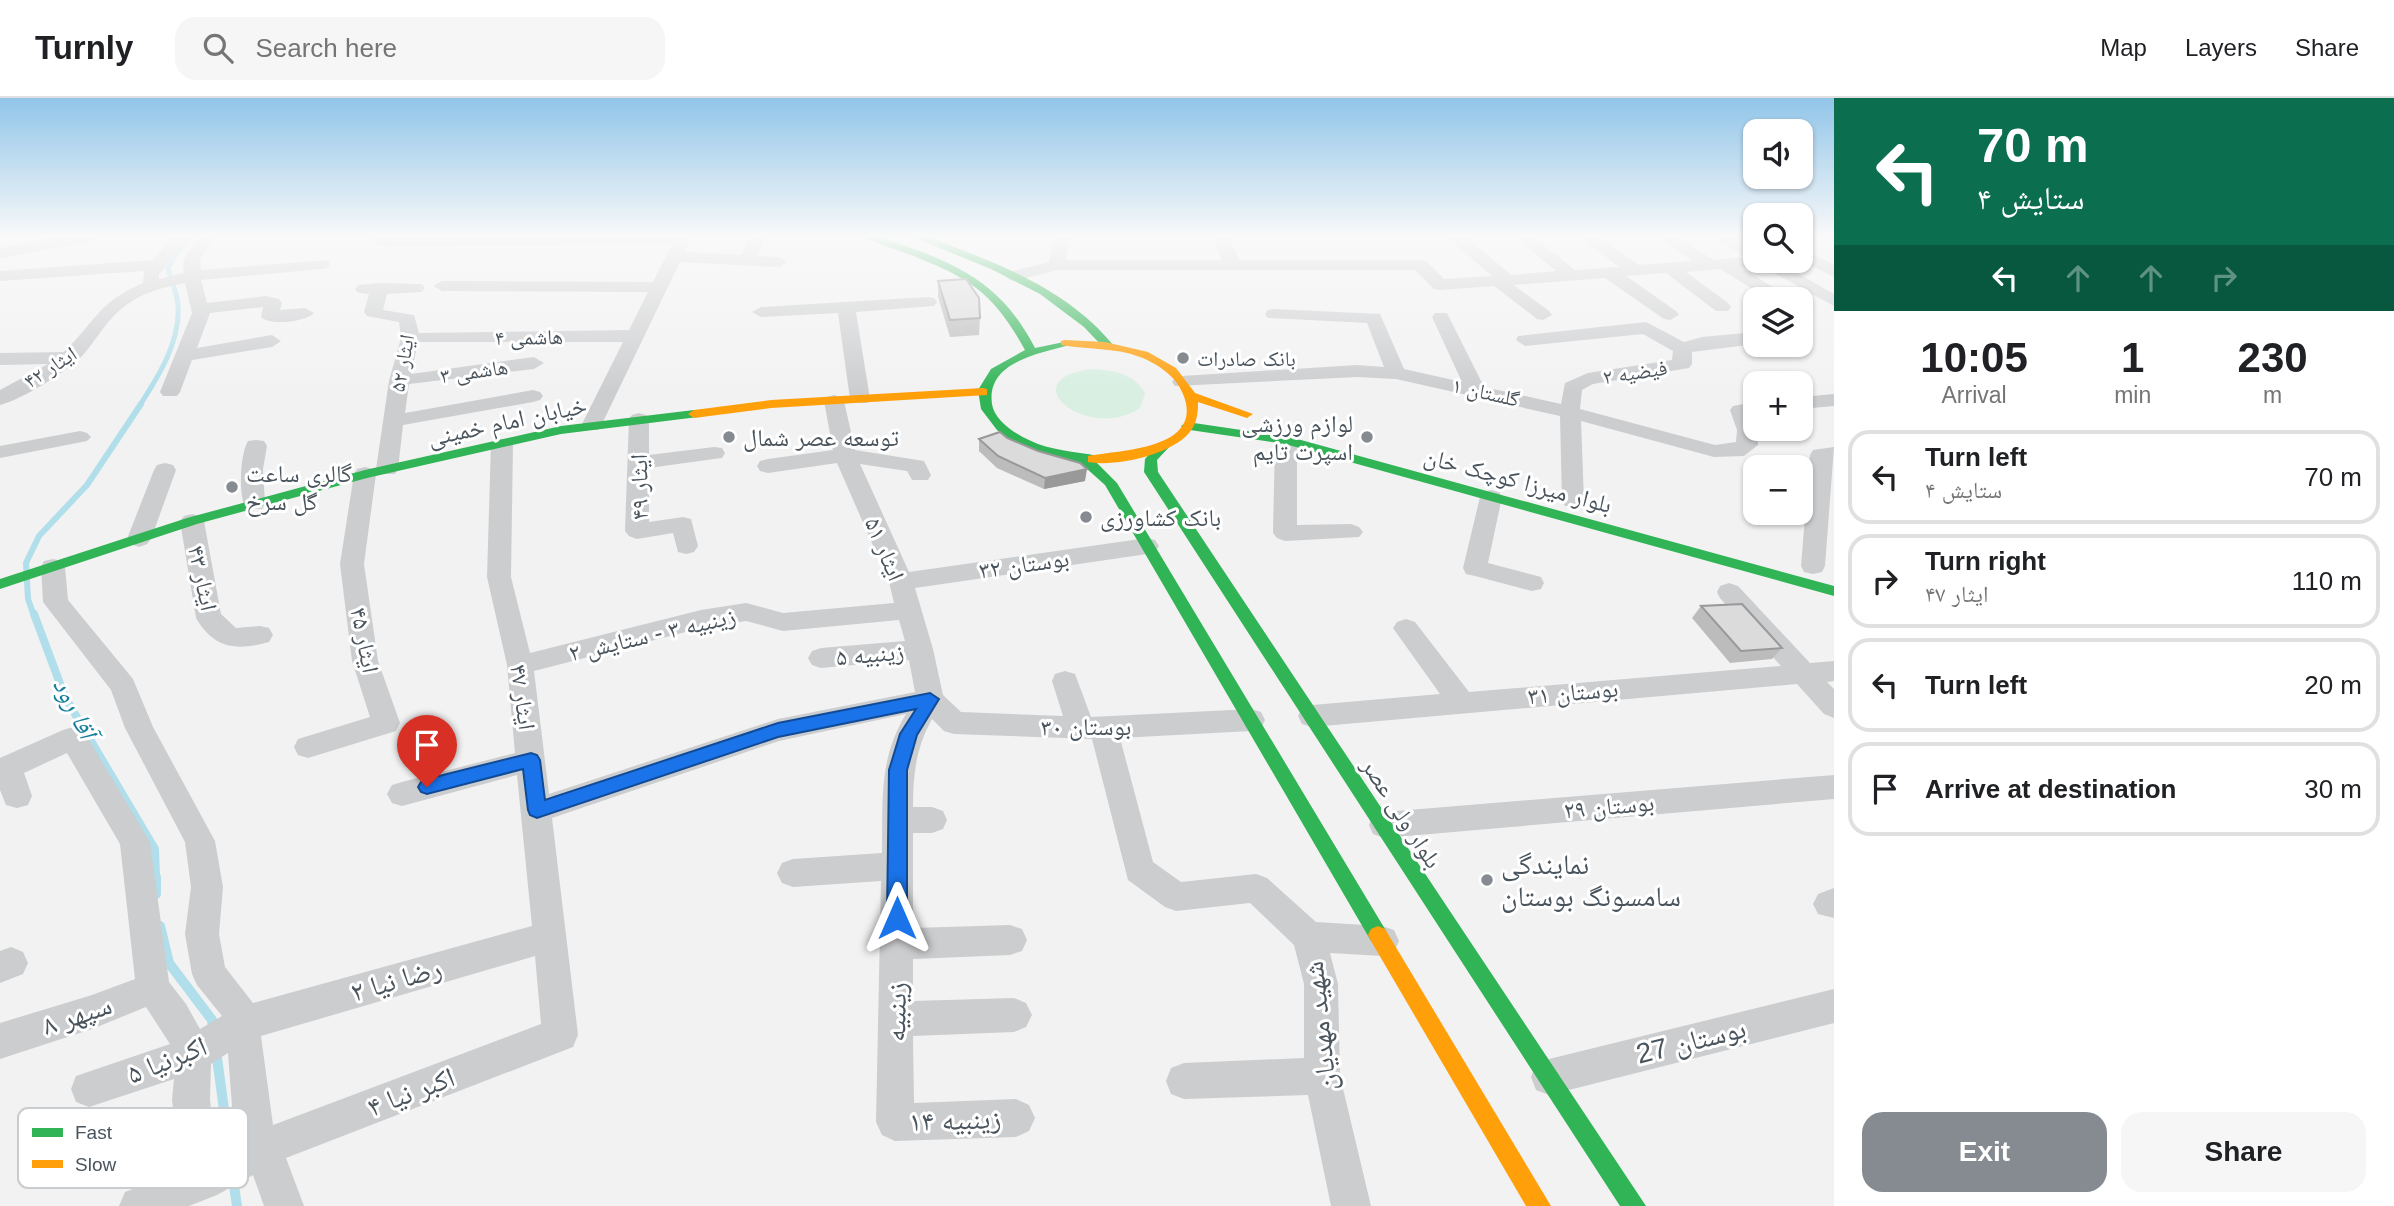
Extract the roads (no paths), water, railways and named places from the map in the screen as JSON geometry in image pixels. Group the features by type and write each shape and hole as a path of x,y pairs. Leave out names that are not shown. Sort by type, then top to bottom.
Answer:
{"main road":[{"path":"987,288 1013,313 1024,329 1030,349"},
{"path":"1035,288 1073,310 1093,327 1108,346"},
{"path":"1068,326 1074,320 1073,310"},
{"path":"1013,313 1038,328"},
{"path":"1063,456 1113,459 1142,454 1165,445 1187,426 1193,410 1186,388 1154,360 1108,346 1065,343 1030,349 1009,358 994,370 984,392 987,410 1004,431 1034,447 1091,465 1107,478 1539,1206"},
{"name":"بلوار میرزا کوچک خان","path":"1186,388 1211,404 1491,496 1834,591"},
{"name":"خیابان امام خمینی","path":"0,584 192,521 376,472 502,443 639,419 771,404 984,392"},
{"name":"بلوار میرزا کوچک خان","path":"1187,426 1275,426 1444,467"},
{"name":"بلوار ولی عصر","path":"1165,445 1151,459 1152,472 1634,1206"}],"street":[{"name":"ایثار ۴۲","path":"0,398 69,358 83,345 108,311 141,288"},
{"path":"170,392 201,313 191,288"},
{"path":"371,289 416,288"},
{"path":"591,426 659,288"},
{"path":"1512,288 1543,315"},
{"path":"1631,288 1670,315"},
{"path":"1696,288 1722,307"},
{"path":"1811,288 1834,301"},
{"name":"ایثار ۵۲","path":"371,289 373,312 379,316 400,314 408,319 410,338 399,381 393,421 376,472"},
{"path":"199,309 267,301 273,303 270,317 304,313"},
{"path":"761,312 928,302"},
{"path":"846,307 860,399"},
{"path":"1274,314 1374,318 1396,373"},
{"path":"1441,317 1475,388"},
{"path":"1525,340 1646,328 1682,349"},
{"path":"189,346 232,332"},
{"name":"هاشمی ۴","path":"423,338 635,336"},
{"path":"468,407 474,338"},
{"name":"فیضیه ۲","path":"1573,501 1570,412 1573,387 1588,379 1682,364 1682,349 1702,343 1743,339"},
{"path":"189,346 272,341"},
{"path":"0,359 69,358"},
{"name":"هاشمی ۳","path":"414,379 534,363"},
{"name":"گلستان ۱","path":"1186,388 1357,371 1396,373 1475,388 1714,451 1736,451 1747,445 1747,441"},
{"path":"393,421 533,396"},
{"path":"1813,402 1834,400"},
{"name":"ایثار ۵۱","path":"834,401 845,455 901,582 920,649 930,699"},
{"name":"ایثار ۴۹","path":"639,419 637,531 683,524 686,546"},
{"path":"1275,426 1284,533 1351,532"},
{"path":"0,452 80,437"},
{"name":"ایثار ۴۷","path":"502,443 499,577 520,665 560,1035"},
{"path":"254,504 252,469 256,446"},
{"path":"638,463 714,453"},
{"path":"1816,567 1828,454"},
{"path":"768,466 845,455 916,466 920,475"},
{"path":"139,539 166,470"},
{"name":"ایثار ۴۵","path":"308,747 386,723 365,661 352,564 376,472"},
{"path":"1491,496 1475,568 1532,583"},
{"name":"ایثار ۴۳","path":"192,521 209,618 230,638 260,635"},
{"name":"بوستان ۳۲","path":"901,582 1147,546"},
{"path":"52,567 56,602 123,685 139,728 200,841 207,887 202,934 209,974 238,1009 248,1062 252,1119 284,1206"},
{"path":"1729,592 1834,708"},
{"name":"زینبیه ۳ - ستایش ۲","path":"520,665 701,619 746,612 783,622 909,610"},
{"path":"1406,628 1461,702"},
{"name":"زینبیه ۵","path":"821,658 920,649"},
{"name":"بوستان ۳۱","path":"1312,716 1834,671"},
{"name":"شهید مهدیان","path":"1065,681 1092,728 1139,870 1176,897 1256,888 1309,937 1321,984 1322,1076 1351,1206"},
{"path":"537,810 778,730 930,699"},
{"name":"بوستان ۳۰","path":"930,699 954,723 1092,728 1251,720"},
{"name":"زینبیه","path":"895,1122 898,770 909,734 930,699"},
{"path":"17,796 4,769 73,738 135,842 153,988 174,1016 194,1054 192,1108"},
{"path":"401,793 531,760"},
{"name":"بوستان ۲۹","path":"1384,825 1834,787"},
{"path":"898,820 932,820"},
{"path":"793,873 897,866"},
{"name":"رضا نیا ۲","path":"241,1024 550,936"},
{"path":"1309,937 1382,941"},
{"path":"897,944 1010,940"},
{"name":"سپهر ۸","path":"0,1041 92,1012 153,988"},
{"name":"بوستان 27","path":"1549,1077 1834,1006"},
{"path":"896,1019 1014,1015"},
{"name":"اکبرنیا ۵","path":"89,1089 194,1054 241,1024"},
{"name":"اکبر نیا ۴","path":"248,1156 262,1148 560,1035"},
{"path":"1184,1081 1322,1076"},
{"name":"زینبیه ۱۴","path":"895,1122 1016,1118"},
{"name":"اکبر نیا ۴","path":"139,1206 185,1188"}],"waterway":[{"name":"آقا رود","path":"140,405 161,371 176,332 178,305 174,288"},
{"name":"آقا رود","path":"34,616 28,599 26,563 39,536 87,485 141,404"},
{"name":"آقا رود","path":"34,614 65,697 155,849 156,878"},
{"name":"آقا رود","path":"156,878 156,894"},
{"name":"آقا رود","path":"160,926 169,963 212,1020 213,1028"},
{"name":"آقا رود","path":"216,1051 224,1108"},
{"name":"آقا رود","path":"234,1188 237,1206"}],"place":[{"name":"بانک صادرات","path":"1183,358"},
{"name":"توسعه عصر شمال","path":"729,437"},
{"name":"لوازم ورزشی اسپرت تایم","path":"1367,437"},
{"name":"گالری ساعت گل سرخ","path":"232,487"},
{"name":"بانک کشاورزی","path":"1086,517"},
{"name":"نمایندگی سامسونگ بوستان","path":"1487,880"}]}
